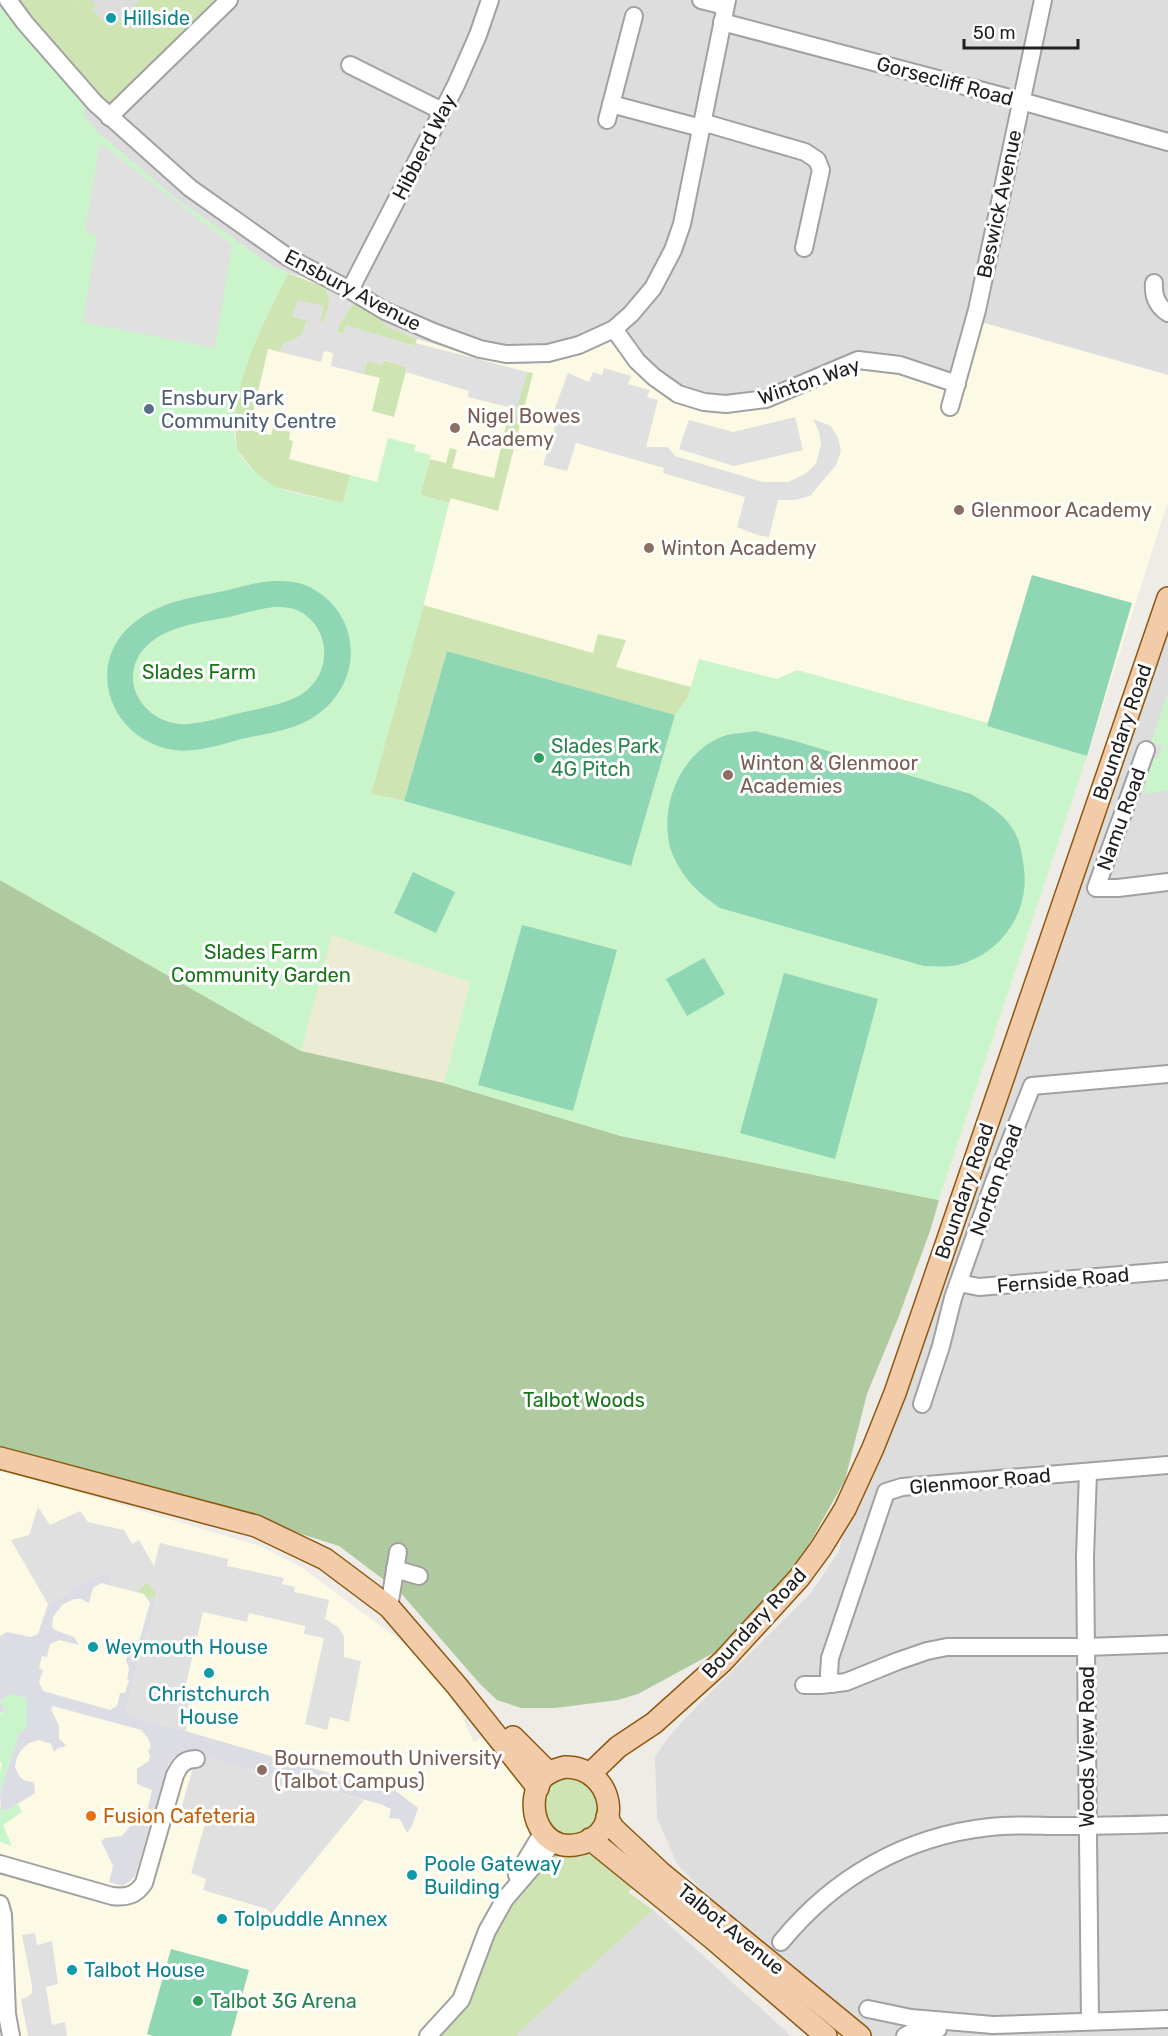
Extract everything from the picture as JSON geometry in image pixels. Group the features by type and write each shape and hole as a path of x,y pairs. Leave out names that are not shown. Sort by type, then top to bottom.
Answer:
{"main road":[{"name":"Boundary Road","path":"596,1778 638,1744 654,1723 723,1661 799,1578 845,1509 895,1393 1168,598"},
{"path":"0,1458 256,1526 325,1560 389,1607 457,1686 544,1780"},
{"path":"571,1767 585,1770 596,1778 608,1798 607,1818 599,1832 580,1844 568,1845 548,1837 534,1814 533,1805 544,1780 559,1768 571,1767"},
{"name":"Talbot Avenue","path":"607,1818 613,1828 660,1872 860,2036"},
{"name":"Talbot Avenue","path":"590,1839 712,1938 826,2036"}],"street":[{"name":"Ensbury Avenue","path":"8,0 109,117 190,188 290,258 385,311 480,349 506,354 563,350 614,329 631,314 653,288 673,250 682,224 725,9"},
{"path":"109,117 229,0"},
{"name":"Hibberd Way","path":"350,290 442,111 478,35 490,0"},
{"name":"Gorsecliff Road","path":"701,0 1021,100 1168,142"},
{"name":"Beswick Avenue","path":"950,408 969,338 1043,0"},
{"path":"634,16 609,112 702,125 805,152 817,160 821,170 804,248"},
{"path":"350,65 442,111"},
{"path":"1154,283 1157,301 1161,309 1168,313"},
{"name":"Winton Way","path":"614,329 637,361 654,377 682,396 704,402 726,404 766,399 858,360 900,365 957,384"},
{"name":"Namu Road","path":"1146,750 1096,888 1118,888 1168,882"},
{"name":"Norton Road","path":"922,1404 941,1346 953,1298 994,1182 1032,1086 1168,1074"},
{"name":"Fernside Road","path":"959,1283 979,1287 1168,1271"},
{"name":"Glenmoor Road","path":"832,1684 829,1674 830,1658 886,1492 902,1486 1168,1465"},
{"name":"Woods View Road","path":"1088,1472 1085,1557 1090,2022"},
{"path":"389,1607 398,1552"},
{"path":"395,1569 419,1576"},
{"path":"804,1685 846,1682 898,1661 947,1647 1086,1647 1168,1644"},
{"path":"0,1864 112,1896 125,1897 136,1893 144,1883 179,1766 188,1759 196,1759"},
{"path":"781,1942 801,1918 826,1895 870,1866 900,1850 931,1838 990,1827 1016,1825 1168,1824"},
{"path":"428,2036 461,2000 487,1931 512,1889 528,1874 548,1837"},
{"path":"0,1904 3,1915 2,1974 11,2036"},
{"path":"868,2009 911,2018 993,2025"},
{"path":"905,2036 922,2030 962,2029 993,2025 1168,2019"}],"shaded area":[{"path":"0,0 1168,0 1168,375 977,321 957,384 704,402 604,343 549,362 525,364 488,360 417,339 389,327 342,296 273,266 179,201 103,137 84,117 83,104 0,6"},
{"path":"100,143 232,245 215,348 83,322 97,236 85,231"},
{"name":"Winton & Glenmoor Academies","path":"288,273 302,277 342,296 389,327 417,339 488,360 525,364 549,362 604,343 618,334 654,377 726,404 858,360 957,384 977,321 1168,375 1168,501 1087,756 939,1200 444,1083 470,982 332,935 419,623 449,503 256,473 237,450"},
{"path":"326,288 354,302 337,332 344,334 346,325 414,346 416,343 527,372 516,409 468,397 469,391 406,372 407,367 384,360 382,365 367,361 363,374 331,366 333,353 324,351 321,362 280,352 283,344 301,336 308,321 292,317 298,300 324,306 320,321 324,322 330,302"},
{"path":"604,368 631,376 628,384 650,390 647,397 658,400 646,447 668,447 675,456 763,482 788,482 805,474 816,464 821,444 813,419 831,426 838,438 841,451 836,465 810,496 794,500 778,500 769,537 737,527 745,497 663,473 664,468 576,443 567,471 543,465 554,431 555,408 568,373 589,382 593,372 602,375"},
{"path":"795,417 803,450 734,466 679,449 689,420 733,432"},
{"path":"1168,606 1168,2036 860,2036 767,1959 677,1864 657,1818 655,1756 671,1734 700,1703 811,1593 839,1551 848,1509"},
{"name":"Bournemouth University (Talbot Campus)","path":"0,1469 260,1546 301,1567 428,1661 459,1710 474,1743 492,1730 538,1788 537,1823 461,2000 428,2036 0,2036"},
{"path":"38,1507 50,1525 80,1511 88,1522 124,1530 132,1544 139,1540 154,1566 160,1543 228,1559 227,1566 284,1578 282,1584 295,1587 294,1592 329,1600 325,1619 338,1627 344,1636 344,1657 361,1661 349,1722 330,1717 327,1730 305,1724 324,1638 304,1634 305,1626 249,1613 247,1622 203,1612 183,1697 189,1699 186,1731 130,1715 126,1708 157,1597 156,1593 146,1582 137,1592 108,1584 111,1575 105,1574 91,1579 48,1604 11,1540 29,1535"},
{"path":"105,1574 111,1575 109,1584 144,1594 101,1583 93,1588 89,1603 81,1599 74,1599 62,1605 53,1617 52,1627 74,1637 79,1645 59,1640 50,1644 47,1657 42,1656 39,1668 43,1670 39,1682 43,1691 110,1710 117,1706 120,1693 125,1693 129,1680 127,1679 129,1669 126,1660 128,1654 137,1649 150,1603 145,1595 147,1598 157,1597 126,1708 130,1715 371,1785 388,1785 418,1808 407,1833 400,1819 389,1818 391,1809 380,1804 188,1752 174,1757 168,1765 135,1876 123,1886 109,1882 113,1866 101,1841 105,1838 122,1836 131,1825 146,1815 152,1790 137,1784 137,1769 149,1761 148,1751 151,1747 148,1738 141,1730 53,1706 51,1709 59,1726 59,1739 67,1746 58,1748 54,1752 51,1744 39,1740 23,1748 17,1757 15,1767 19,1776 25,1781 34,1782 35,1793 8,1810 1,1809 0,1793 19,1733 27,1728 27,1698 12,1694 0,1701 0,1636 7,1632 31,1637 38,1634 48,1604 91,1579"},
{"path":"0,1701 6,1711 0,1713"},
{"path":"197,1754 364,1800 271,1914 267,1909 203,1890 206,1879 191,1873 207,1817 181,1809"},
{"path":"653,1910 791,2036 515,2036"},
{"path":"35,1933 37,1945 52,1941 58,1984 46,1987 52,2025 65,2022 67,2036 28,2036 21,1999 32,1993 32,1986 22,1935"}],"green space":[{"path":"8,0 71,0 73,2 91,0 96,5 92,9 111,28 139,0 229,0 109,117"},
{"path":"0,6 83,104 84,117 103,137 179,201 273,266 288,273 255,343 238,398 234,425 235,442 237,450 248,465 266,481 283,490 343,503 350,475 377,482 388,438 416,445 414,451 431,455 420,495 449,503 419,623 371,794 404,801 631,866 675,715 688,697 699,659 777,679 797,670 988,723 987,726 1087,756 939,1200 621,1136 444,1083 470,982 332,935 301,1051 0,880"},
{"path":"288,273 326,288 330,302 324,322 308,320 301,336 283,344 280,352 268,349 249,430 271,435 273,428 290,432 289,440 293,441 289,459 350,475 343,503 275,487 256,473 237,450 235,424 237,398 242,377 254,342"},
{"path":"354,302 389,327 417,339 415,346 346,326 344,334 337,332"},
{"path":"383,360 407,367 394,417 372,411 380,378 363,374 367,361"},
{"path":"527,372 533,373 498,511 451,498 449,503 420,495 430,459 446,463 450,448 457,450 452,468 494,478 510,407 516,408"},
{"path":"1032,575 1132,603 1087,756 987,726"},
{"path":"273,581 305,585 323,596 337,609 346,625 350,643 350,661 346,679 336,696 322,711 304,723 273,733 182,751 151,743 133,731 119,715 110,696 107,675 111,655 121,636 148,613 169,604","holes":["277,607 294,609 308,617 317,627 322,638 324,650 320,674 302,694 272,706 190,724 173,723 158,718 146,709 133,684 134,669 139,655 151,642 159,636 188,625"]},
{"path":"423,605 593,653 598,634 626,640 616,667 691,687 688,697 675,715 447,651 404,801 371,794"},
{"name":"Slades Park 4G Pitch","path":"447,651 675,715 631,866 404,801"},
{"path":"1168,694 1168,790 1143,794 1152,759 1158,758 1162,746 1151,742"},
{"path":"755,731 971,794 997,811 1016,835 1024,869 1025,886 1022,902 1008,931 984,954 969,961 952,966 924,966 720,908 704,896 686,878 670,848 667,819 669,804 681,774 700,750 727,735"},
{"path":"413,872 455,892 436,933 394,913"},
{"name":"Talbot Woods","path":"0,880 301,1051 444,1083 621,1136 939,1200 899,1316 867,1394 845,1480 799,1562 764,1604 719,1650 638,1694 618,1700 555,1708 521,1708 497,1700 480,1684 400,1592 339,1546 254,1519 0,1446"},
{"path":"522,925 617,950 573,1111 478,1085"},
{"path":"332,932 470,982 444,1083 301,1051"},
{"path":"704,958 725,994 687,1016 666,979"},
{"path":"784,973 878,999 835,1159 740,1133"},
{"path":"146,1582 154,1589 157,1597 147,1598 143,1593 137,1592"},
{"path":"12,1694 27,1698 27,1728 19,1734 0,1793 2,1765 0,1761 0,1714 6,1711 0,1701"},
{"path":"559,1769 605,1790 590,1839 543,1832 545,1776"},
{"path":"18,1804 22,1812 3,1825 12,1846 0,1842 0,1806 8,1810"},
{"path":"578,1853 597,1856 635,1885 628,1892 653,1910 515,2036 428,2036 461,2000 487,1931 552,1858 560,1854"},
{"name":"Talbot 3G Arena","path":"171,1949 249,1970 231,2036 153,2036 147,2034"}],"place":[{"name":"Hillside","path":"111,18"},
{"name":"Ensbury Park Community Centre","path":"149,409"},
{"name":"Nigel Bowes Academy","path":"455,428"},
{"name":"Glenmoor Academy","path":"959,510"},
{"name":"Winton Academy","path":"649,548"},
{"name":"Slades Park 4G Pitch","path":"539,758"},
{"name":"Winton & Glenmoor Academies","path":"728,775"},
{"name":"Weymouth House","path":"93,1647"},
{"name":"Christchurch House","path":"209,1673"},
{"name":"Bournemouth University (Talbot Campus)","path":"262,1770"},
{"name":"Fusion Cafeteria","path":"91,1816"},
{"name":"Poole Gateway Building","path":"412,1875"},
{"name":"Tolpuddle Annex","path":"222,1919"},
{"name":"Talbot House","path":"72,1970"},
{"name":"Talbot 3G Arena","path":"198,2001"}],"park label":[{"name":"Slades Farm","path":"199,672"},
{"name":"Slades Farm Community Garden","path":"261,964"}]}
